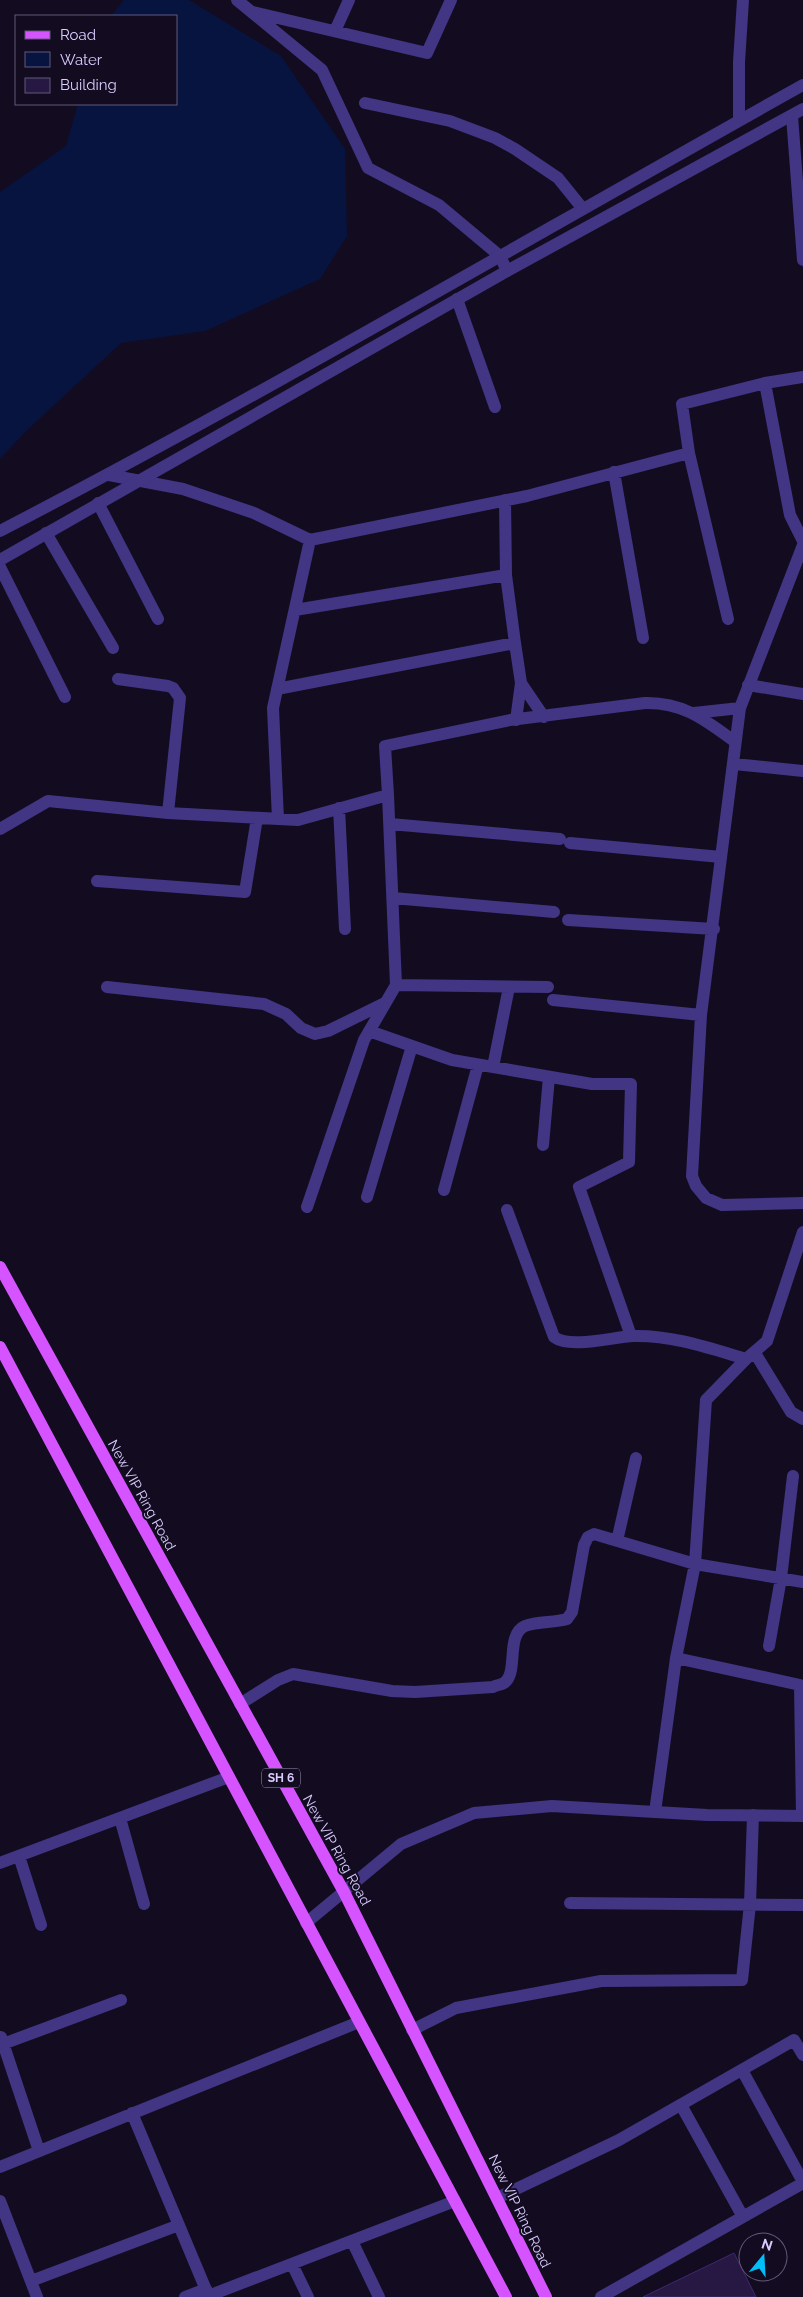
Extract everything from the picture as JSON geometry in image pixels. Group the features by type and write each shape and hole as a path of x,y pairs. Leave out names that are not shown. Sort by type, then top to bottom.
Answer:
{"main road":[{"name":"New VIP Ring Road","path":"0,1267 344,1892 546,2297"},
{"path":"0,1347 506,2297"}],"street":[{"path":"237,0 322,70 368,168 438,205 500,256 507,271"},
{"path":"335,31 348,0"},
{"path":"251,12 427,53 451,0"},
{"path":"739,120 739,62 743,0"},
{"path":"0,531 109,475 803,85"},
{"path":"365,103 450,121 495,138 558,178 583,209"},
{"path":"0,560 137,480 457,299 797,112 803,260"},
{"path":"457,299 495,406"},
{"path":"728,619 689,453 682,404 765,383 803,376"},
{"path":"765,383 790,515 803,541"},
{"path":"109,475 183,489 254,513 310,540 505,500 689,453"},
{"path":"614,472 642,638"},
{"path":"505,500 506,575 521,684 516,720"},
{"path":"98,503 158,619"},
{"path":"46,533 113,648"},
{"path":"278,819 273,708 310,540"},
{"path":"803,545 748,685 740,708 734,741 734,764 721,857 714,929 701,1015 692,1176 696,1186 706,1198 722,1205 803,1203"},
{"path":"0,567 65,697"},
{"path":"295,610 506,575"},
{"path":"277,689 515,644"},
{"path":"118,679 168,686 173,688 180,698 168,814"},
{"path":"521,684 544,717"},
{"path":"748,685 803,694"},
{"path":"307,1207 364,1040 396,985 385,746 516,720 645,703 661,703 694,713 734,741"},
{"path":"694,713 740,708"},
{"path":"734,764 803,771"},
{"path":"0,829 48,801 168,814 298,820 388,795"},
{"path":"339,808 345,928"},
{"path":"97,881 245,892 257,818"},
{"path":"390,824 721,857"},
{"path":"393,898 554,912"},
{"path":"568,920 714,929"},
{"path":"396,985 548,987"},
{"path":"493,1067 510,986"},
{"path":"107,987 264,1004 286,1014 300,1028 314,1034 328,1031 386,1003"},
{"path":"552,1000 701,1015"},
{"path":"369,1032 452,1060 592,1084 630,1084 629,1162 579,1186 631,1336"},
{"path":"368,1197 412,1046"},
{"path":"444,1190 478,1064"},
{"path":"544,1145 549,1077"},
{"path":"507,1210 554,1337 559,1341 574,1342 631,1336 682,1341 750,1356 791,1412 803,1419"},
{"path":"656,1812 676,1658 695,1564 706,1400 767,1341 803,1232"},
{"path":"618,1541 636,1458"},
{"path":"769,1646 781,1578 793,1476"},
{"path":"240,1704 278,1680 293,1674 415,1692 493,1686 505,1682 509,1676 514,1641 518,1632 525,1626 567,1619 572,1612 584,1545 588,1537 594,1534 695,1564 803,1582"},
{"path":"306,1923 401,1844 474,1813 552,1806 656,1812 802,1816 800,1685 676,1658"},
{"path":"0,1863 229,1777"},
{"path":"412,2030 456,2008 601,1980 742,1980 750,1904 753,1815"},
{"path":"120,1818 144,1904"},
{"path":"19,1856 42,1925"},
{"path":"570,1902 803,1904"},
{"path":"40,2151 1,2040 121,2000"},
{"path":"0,2167 359,2022"},
{"path":"497,2198 619,2140 794,2040 803,2055"},
{"path":"601,2297 803,2182 742,2070"},
{"path":"681,2105 743,2217"},
{"path":"132,2113 208,2294"},
{"path":"0,2201 37,2297"},
{"path":"185,2297 208,2294 292,2264 455,2201"},
{"path":"31,2281 179,2224"},
{"path":"352,2241 379,2297"},
{"path":"292,2264 308,2297"}],"water":[{"path":"124,0 189,0 281,56 345,149 347,236 320,279 205,331 121,343 24,433 0,459 0,192 66,146 78,105 178,105 178,15 112,15"}],"building":[{"path":"734,2253 738,2261 738,2282 748,2282 756,2297 643,2297"}]}
